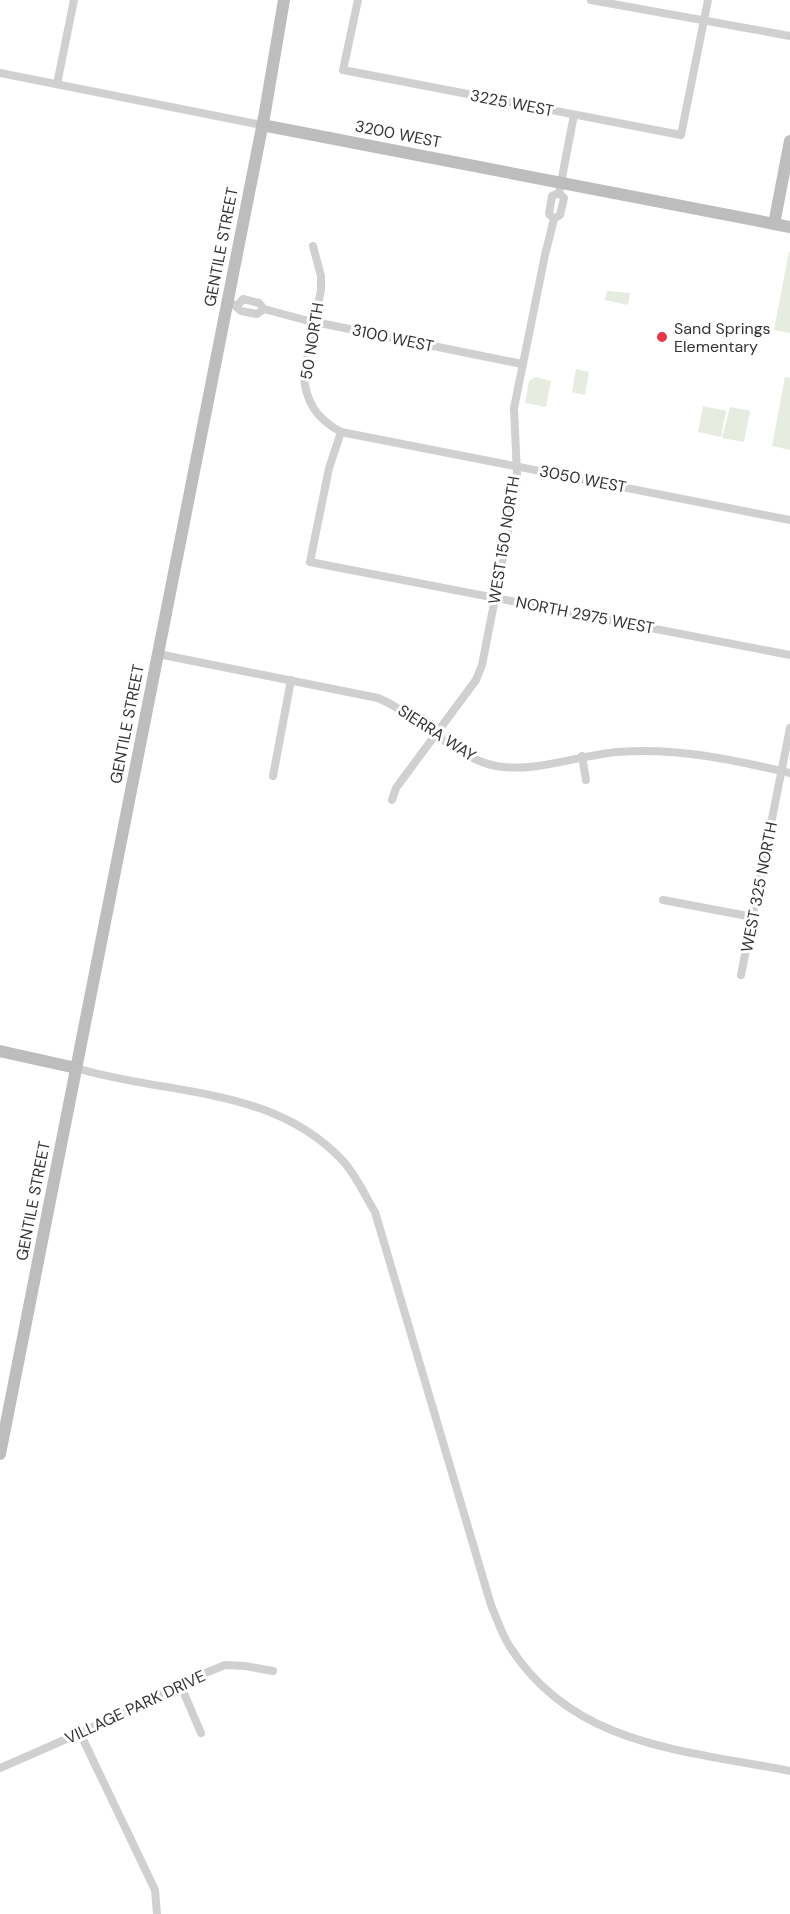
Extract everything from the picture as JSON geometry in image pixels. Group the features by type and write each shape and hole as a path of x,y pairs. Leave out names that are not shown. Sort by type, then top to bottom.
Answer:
{"main road":[{"name":"GENTILE STREET","path":"0,1454 158,654 232,304 284,0"},
{"name":"3200 WEST","path":"262,125 560,187 790,227"},
{"path":"774,224 790,141"},
{"path":"0,1051 76,1068"}],"street":[{"path":"57,84 74,0"},
{"name":"3225 WEST","path":"358,0 343,70 681,135 705,19"},
{"path":"591,0 790,36"},
{"path":"705,19 708,0"},
{"name":"3200 WEST","path":"0,73 262,125"},
{"name":"WEST 150 NORTH","path":"392,800 396,788 480,672 514,496 516,466 514,408 554,219 549,214 552,196 560,187 574,115"},
{"name":"50 NORTH","path":"313,246 321,276 304,374 304,387 311,406 319,416 341,432"},
{"name":"3100 WEST","path":"232,304 243,299 259,303 264,309 314,322 522,364"},
{"name":"3050 WEST","path":"341,432 790,520"},
{"name":"NORTH 2975 WEST","path":"341,432 329,468 310,562 790,656"},
{"name":"SIERRA WAY","path":"158,654 378,698 404,711 462,752 481,762 496,766 526,767 582,756 621,752 684,754 786,772"},
{"path":"273,776 291,680"},
{"name":"WEST 325 NORTH","path":"741,975 786,772 790,728"},
{"path":"582,756 586,780"},
{"path":"663,900 753,917"},
{"path":"76,1068 180,1088 273,1111 304,1127 345,1162 375,1212 491,1605 508,1645 525,1669 549,1694 573,1712 629,1739 790,1771"},
{"name":"VILLAGE PARK DRIVE","path":"0,1768 225,1665 273,1671"},
{"path":"180,1684 201,1733"},
{"path":"80,1733 155,1890 157,1914"}],"shaded area":[{"path":"790,252 790,333 774,330"},
{"path":"607,291 630,293 628,305 605,300"},
{"path":"576,369 589,372 585,395 572,392"},
{"path":"535,377 551,381 546,407 525,403 529,381"},
{"path":"785,377 790,378 790,450 772,446"},
{"path":"703,406 726,411 721,437 698,432"},
{"path":"730,407 750,411 744,442 722,438"}],"place":[{"name":"Sand Springs Elementary","path":"662,337"}]}
